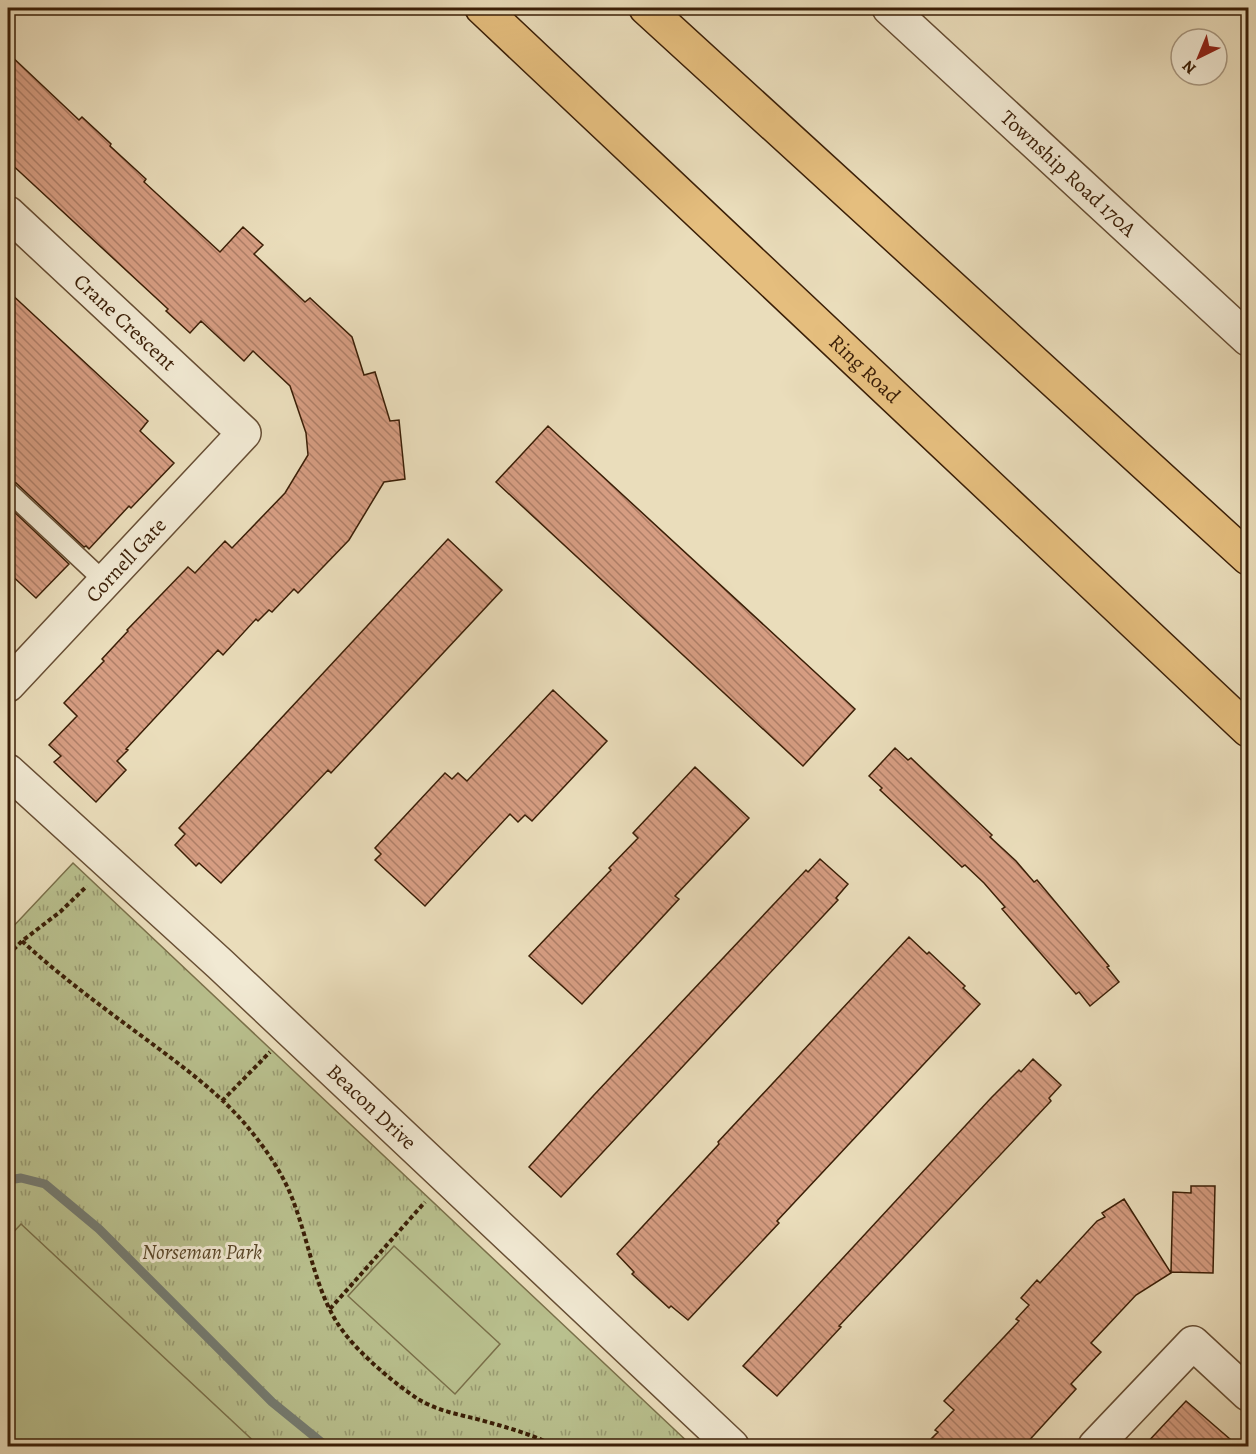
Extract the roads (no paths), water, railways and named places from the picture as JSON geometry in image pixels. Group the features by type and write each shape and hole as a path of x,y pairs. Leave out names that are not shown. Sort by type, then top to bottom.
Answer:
{"highway":[{"name":"Ring Road","path":"482,8 1248,730"},
{"path":"646,8 1248,558"}],"street":[{"name":"Township Road 170A","path":"889,8 1248,339"},
{"name":"Crane Crescent","path":"8,213 244,433"},
{"name":"Cornell Gate","path":"8,685 244,433"},
{"name":"Beacon Drive","path":"8,771 291,1031 732,1446"},
{"path":"1095,1446 1193,1343 1248,1394"}],"lane":[{"path":"8,491 105,582"}],"waterway":[{"path":"8,1180 21,1178 45,1184 99,1229 272,1402 326,1446"}],"park label":[{"name":"Norseman Park","path":"202,1252"}]}
